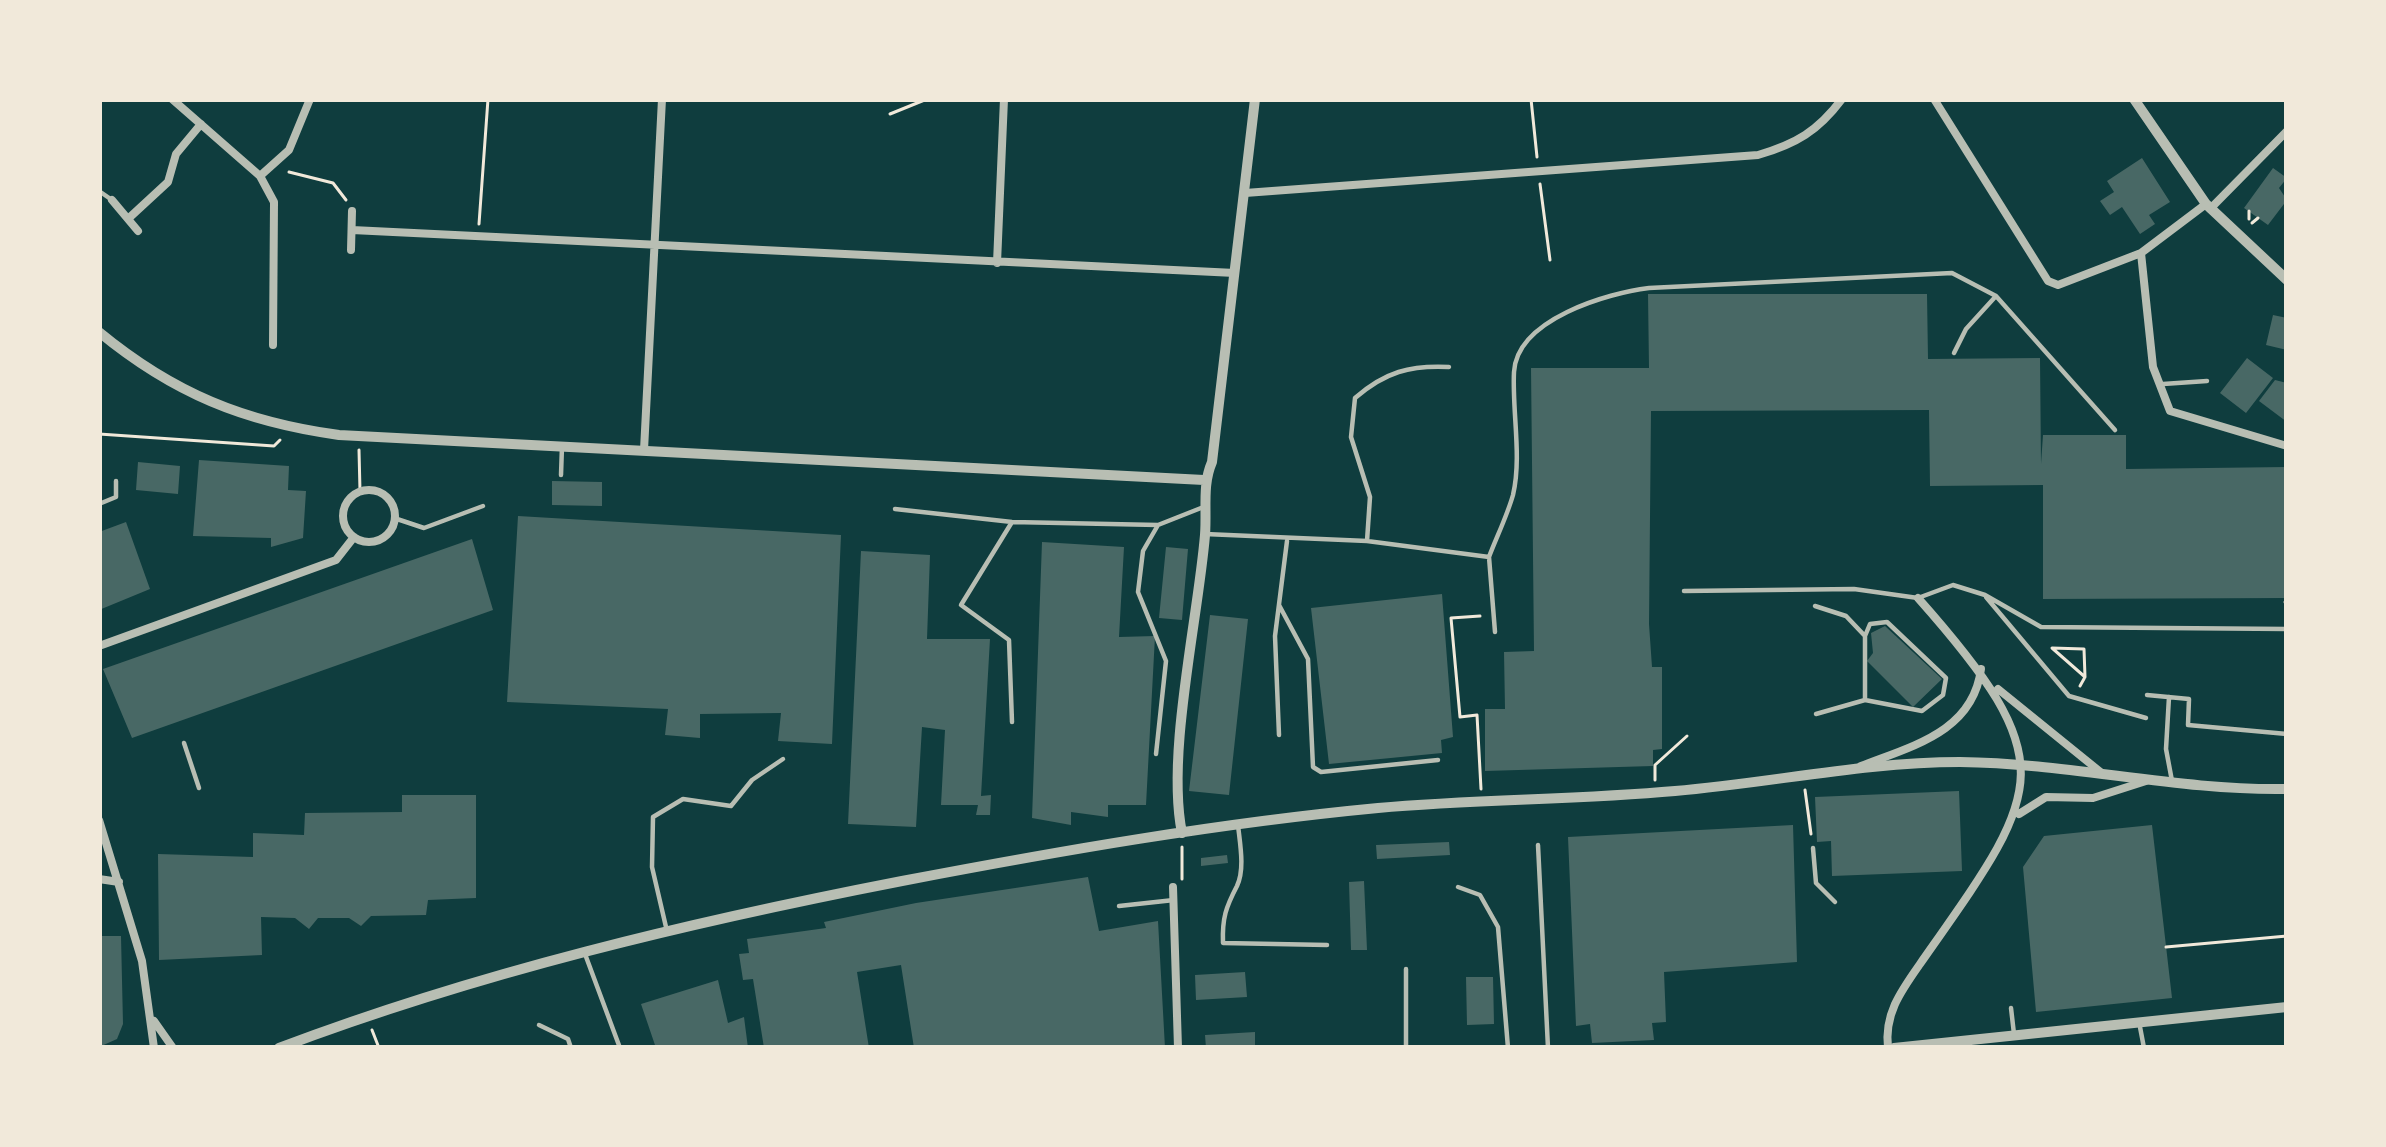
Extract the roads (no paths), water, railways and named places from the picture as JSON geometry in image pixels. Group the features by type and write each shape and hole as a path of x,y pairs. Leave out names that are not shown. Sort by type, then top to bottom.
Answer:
{"street":[{"path":"172,99 260,176 274,202 278,231 273,344"},
{"path":"260,176 303,127 310,99"},
{"path":"644,450 662,99"},
{"path":"997,263 1004,99"},
{"path":"1182,833 1177,790 1205,534 1204,480 1212,462 1255,99"},
{"path":"1245,193 1539,175 1758,154 1793,145 1821,126 1842,99"},
{"path":"1934,99 2048,281 2069,285 2141,254 2208,206 2287,130"},
{"path":"2134,99 2208,206 2287,280"},
{"path":"129,218 168,182 176,154 201,124"},
{"path":"112,200 139,231"},
{"path":"351,250 352,211"},
{"path":"352,230 1237,273"},
{"path":"2141,254 2158,386 2170,412 2287,446"},
{"path":"99,332 178,390 252,421 293,429 1204,480"},
{"path":"360,491 384,495 394,518 380,539 354,537 344,524 344,508 360,491"},
{"path":"99,646 336,560 354,537"},
{"path":"1918,598 1981,669 2013,727 2021,765 2015,818"},
{"path":"1859,766 1925,741 1960,718 1976,696 1981,669"},
{"path":"1992,684 2105,776"},
{"path":"279,1048 469,983 667,933 921,878 1238,825 1481,802 1655,792 1859,766 2021,765 2173,784 2287,789"},
{"path":"2147,781 2093,797 2046,797 2015,818 1899,993 1887,1025 1891,1048 2287,1007"},
{"path":"99,820 154,1020 154,1048"},
{"path":"99,879 118,882"},
{"path":"1173,887 1178,1048"},
{"path":"154,1020 173,1048"}],"lane":[{"path":"99,190 112,200"},
{"path":"1495,632 1489,556 1514,492 1514,364 1543,328 1602,294 1649,287 1952,273 1996,296 2114,430"},
{"path":"1954,353 1966,329 1996,296"},
{"path":"1367,541 1370,497 1351,437 1354,398 1379,376 1418,365 1449,367"},
{"path":"2158,386 2207,381"},
{"path":"561,476 562,446"},
{"path":"99,504 116,497 116,482"},
{"path":"394,518 424,528 483,506"},
{"path":"895,509 1012,522 1158,525 1207,506"},
{"path":"1012,522 961,605 1009,640 1012,722"},
{"path":"1156,754 1166,661 1138,592 1143,550 1158,525"},
{"path":"1205,534 1367,541 1489,556"},
{"path":"1279,735 1275,636 1287,541"},
{"path":"1684,591 1854,589 1918,598 1953,585 1985,595 2041,626 2287,628"},
{"path":"1985,595 2068,697 2146,718"},
{"path":"1280,605 1308,659 1313,767 1322,772 1438,760"},
{"path":"1815,606 1846,616 1865,636"},
{"path":"1816,714 1865,700 1922,711 1943,695 1946,678 1887,622 1870,624 1865,636 1865,700"},
{"path":"2147,695 2188,699 2188,725 2287,734"},
{"path":"2169,697 2166,749 2173,784"},
{"path":"184,742 199,788"},
{"path":"667,933 652,867 653,818 683,799 731,806 752,780 783,759"},
{"path":"1238,825 1238,885 1226,900 1223,943 1328,945"},
{"path":"1538,844 1548,1048"},
{"path":"1813,848 1816,883 1835,902"},
{"path":"1458,887 1480,895 1498,927 1508,1048"},
{"path":"1119,906 1174,900"},
{"path":"585,954 620,1048"},
{"path":"1406,969 1406,1048"},
{"path":"2012,1008 2014,1034"},
{"path":"2139,1021 2144,1048"},
{"path":"539,1025 568,1039 571,1048"}]}
